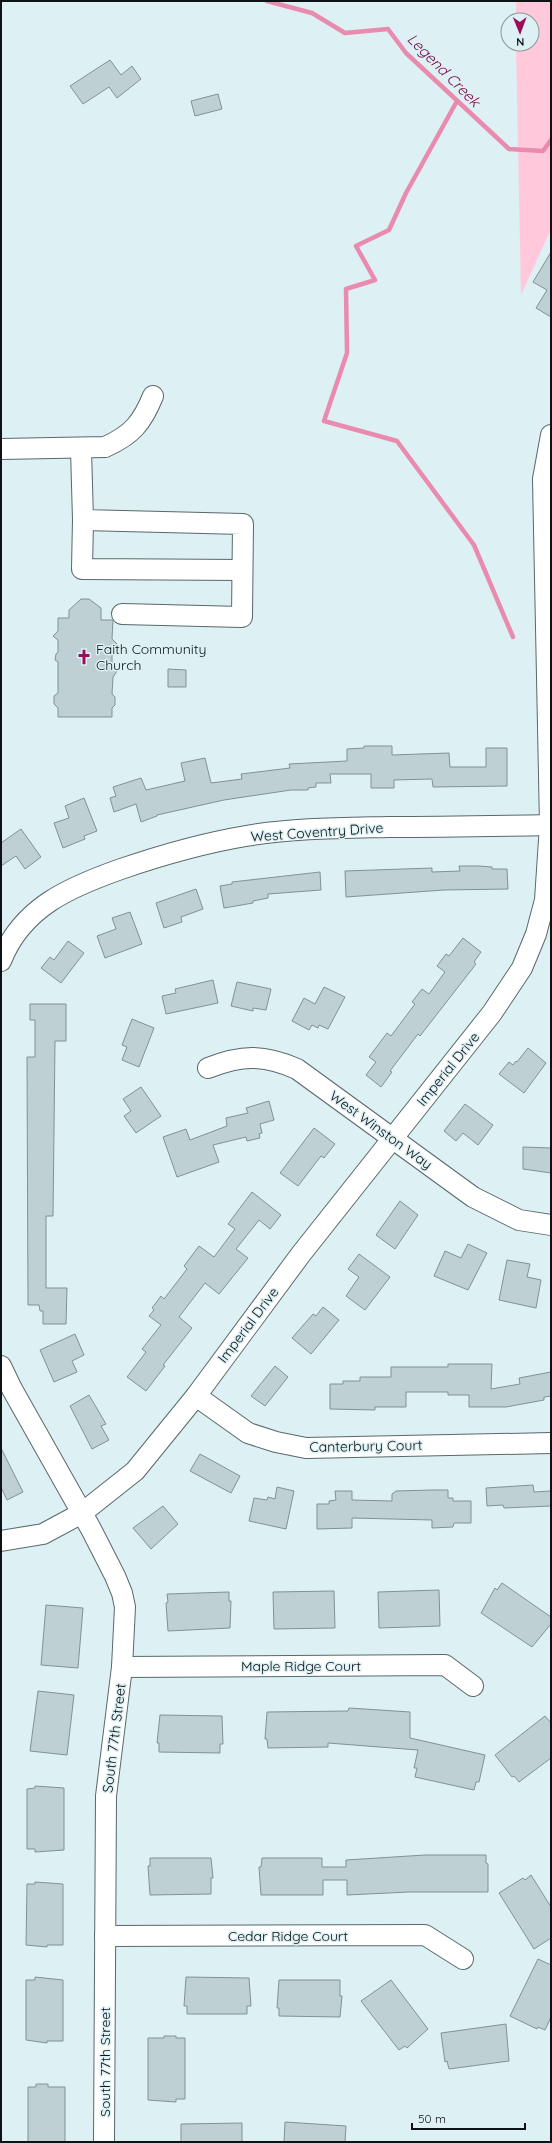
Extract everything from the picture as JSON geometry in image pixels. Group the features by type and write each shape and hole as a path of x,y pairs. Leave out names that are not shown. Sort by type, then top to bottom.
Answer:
{"street":[{"path":"1,449 81,449 105,447 120,441 136,427 145,416 153,396"},
{"name":"Imperial Drive","path":"1,1541 43,1534 82,1513 135,1471 196,1396 301,1254 492,1014 522,968 536,934 545,900 551,825 543,479 551,435"},
{"path":"81,449 82,569 242,570"},
{"path":"82,520 243,524 242,617 122,614"},
{"name":"West Coventry Drive","path":"1,961 22,927 47,902 98,877 151,859 198,846 247,836 336,828 551,825"},
{"name":"West Winston Way","path":"208,1068 229,1060 250,1057 282,1062 297,1069 473,1197 519,1220 551,1225"},
{"name":"South 77th Street","path":"1,1366 12,1389 82,1513 122,1593 126,1607 122,1668 106,1796 104,2142"},
{"name":"Canterbury Court","path":"196,1396 248,1434 276,1442 306,1448 551,1443"},
{"name":"Maple Ridge Court","path":"122,1668 445,1665 473,1686"},
{"name":"Cedar Ridge Court","path":"105,1936 425,1935 463,1959"}],"shaded area":[{"path":"516,1 551,1 551,229 521,295 516,52 540,52 540,12 516,12"}],"building":[{"path":"110,60 121,75 132,66 141,79 117,98 109,87 83,104 70,86"},
{"path":"218,94 222,109 195,116 191,101"},
{"path":"551,252 551,317 536,308 547,290 533,282"},
{"name":"Faith Community Church","path":"81,599 89,599 101,608 101,620 113,620 112,639 117,644 112,648 112,668 117,671 113,677 112,694 115,697 115,705 112,708 112,717 58,717 58,708 54,704 54,696 58,693 58,662 55,660 58,652 58,640 53,636 58,631 58,618 69,618 69,610"},
{"path":"168,669 186,670 186,687 168,687"},
{"path":"364,746 392,746 392,755 449,753 450,767 486,767 486,748 507,748 507,786 433,787 432,779 394,780 394,788 371,788 371,774 330,774 331,783 316,783 316,787 308,788 308,790 291,790 224,800 157,815 141,822 136,804 114,812 110,798 116,796 113,787 141,778 146,790 185,781 181,763 205,758 211,783 242,779 241,774 290,768 289,764 347,761 347,749 364,748"},
{"path":"84,798 97,831 84,836 85,839 63,848 54,823 69,818 65,806"},
{"path":"21,829 41,857 25,869 16,856 1,866 1,843"},
{"path":"459,866 480,866 492,867 492,869 507,869 508,889 444,890 346,897 345,871 432,868 432,872 460,871"},
{"path":"320,872 321,890 268,894 268,898 253,901 253,903 224,908 220,886 232,884 232,882"},
{"path":"196,889 203,909 181,917 182,922 164,928 156,903"},
{"path":"130,912 142,944 105,958 97,936 116,929 112,918"},
{"path":"463,938 481,952 474,962 476,964 420,1036 418,1034 390,1071 392,1072 381,1087 366,1075 376,1062 369,1057 387,1033 391,1036 415,1004 412,1002 422,989 429,994 445,972 437,966 446,954 449,956"},
{"path":"68,941 84,953 61,983 41,968 50,957 54,960"},
{"path":"213,980 218,1003 166,1014 162,996 176,993 175,989"},
{"path":"237,982 271,989 266,1010 253,1008 253,1011 231,1006"},
{"path":"324,987 345,997 328,1029 319,1025 318,1028 312,1025 309,1030 292,1021 304,998 315,1004"},
{"path":"30,1004 66,1004 66,1041 55,1041 53,1216 46,1216 46,1288 67,1288 66,1324 43,1324 43,1311 40,1311 39,1305 28,1305 27,1057 35,1057 35,1020 30,1020"},
{"path":"132,1019 154,1028 139,1067 122,1060 127,1047 122,1045"},
{"path":"528,1048 546,1063 524,1093 499,1074 509,1062 513,1065 516,1061 517,1062"},
{"path":"141,1087 161,1116 136,1133 124,1116 131,1111 123,1099"},
{"path":"269,1101 274,1120 260,1124 262,1133 259,1134 260,1138 247,1141 246,1137 213,1145 219,1162 177,1177 163,1137 186,1129 190,1140 227,1126 226,1118 248,1113 246,1108"},
{"path":"465,1104 493,1125 478,1145 463,1133 456,1141 444,1131"},
{"path":"314,1128 335,1144 324,1158 321,1156 298,1186 280,1173"},
{"path":"523,1147 551,1148 551,1173 523,1169"},
{"path":"252,1192 281,1215 270,1229 259,1220 236,1249 248,1258 219,1294 205,1283 179,1317 192,1328 163,1365 165,1366 146,1391 127,1377 146,1352 142,1349 161,1325 149,1316 154,1310 152,1308 161,1296 164,1299 187,1269 184,1266 199,1246 214,1257 235,1229 228,1224"},
{"path":"400,1201 418,1215 395,1249 376,1235"},
{"path":"468,1244 487,1253 468,1290 434,1276 445,1251 461,1258"},
{"path":"359,1254 390,1277 365,1310 346,1296 359,1277 348,1269"},
{"path":"507,1260 530,1264 527,1277 541,1280 536,1308 499,1300"},
{"path":"323,1307 339,1320 311,1354 292,1338 313,1314 316,1316"},
{"path":"75,1334 84,1355 72,1361 77,1372 54,1382 40,1350"},
{"path":"448,1364 492,1364 491,1389 520,1384 519,1378 551,1372 551,1396 544,1397 544,1400 506,1407 469,1407 469,1395 448,1395 448,1392 406,1392 406,1407 375,1407 375,1410 330,1409 330,1384 343,1384 343,1381 360,1381 360,1377 391,1377 391,1367 448,1367"},
{"path":"275,1366 288,1377 265,1406 251,1396"},
{"path":"89,1395 106,1424 101,1426 109,1440 92,1449 70,1406"},
{"path":"1,1448 23,1492 7,1500 1,1487"},
{"path":"200,1454 240,1476 231,1493 190,1471"},
{"path":"533,1485 534,1492 551,1491 551,1506 504,1508 503,1505 487,1506 486,1488"},
{"path":"277,1487 294,1491 286,1529 249,1521 254,1498 267,1500 268,1497 275,1499"},
{"path":"448,1490 448,1498 453,1498 453,1501 471,1501 471,1523 454,1523 453,1527 432,1528 432,1520 352,1518 352,1528 317,1529 317,1504 329,1504 329,1501 336,1500 335,1491 352,1491 352,1500 392,1501 392,1494 396,1491"},
{"path":"163,1506 178,1524 151,1549 133,1528"},
{"path":"502,1583 551,1617 551,1624 532,1647 481,1613 495,1588 497,1590"},
{"path":"439,1590 440,1626 379,1628 378,1592"},
{"path":"334,1591 335,1628 274,1629 273,1592"},
{"path":"229,1592 229,1601 231,1601 230,1628 168,1631 166,1603 168,1602 167,1594"},
{"path":"46,1605 83,1608 78,1668 41,1665"},
{"path":"38,1691 74,1695 67,1755 30,1751"},
{"path":"349,1708 410,1712 410,1738 485,1755 479,1782 476,1782 474,1790 415,1777 417,1768 414,1768 418,1750 328,1743 328,1747 268,1748 267,1739 265,1739 267,1712 348,1711"},
{"path":"160,1715 222,1716 223,1744 220,1744 220,1753 159,1752 159,1743 157,1743"},
{"path":"545,1716 551,1723 551,1758 519,1782 514,1776 512,1777 495,1755"},
{"path":"35,1786 64,1788 64,1850 35,1852 35,1849 27,1849 27,1789 35,1788"},
{"path":"425,1855 486,1855 486,1863 488,1864 488,1892 409,1892 347,1895 347,1880 323,1880 323,1895 261,1895 259,1867 261,1867 262,1858 322,1858 322,1867 346,1867 346,1860"},
{"path":"150,1858 211,1858 213,1878 211,1878 211,1894 150,1895 148,1866 150,1866"},
{"path":"531,1875 551,1907 551,1938 534,1949 499,1893 523,1878 525,1880"},
{"path":"35,1882 63,1884 63,1945 47,1945 47,1947 26,1945 27,1884 35,1884"},
{"path":"538,1959 551,1965 551,2017 545,2030 538,2027 537,2029 510,2016"},
{"path":"35,1977 63,1980 63,2041 47,2041 47,2043 26,2040 26,1980 35,1980"},
{"path":"186,1977 249,1978 251,2006 247,2006 247,2014 187,2014 187,2006 184,2006"},
{"path":"279,1980 340,1980 340,1996 342,1996 340,2017 279,2016 279,2008 277,2008"},
{"path":"391,1980 428,2029 407,2048 405,2046 399,2050 361,2001"},
{"path":"506,2024 509,2061 449,2069 447,2061 445,2062 441,2033"},
{"path":"164,2036 185,2038 185,2099 176,2099 176,2102 148,2100 148,2038 164,2038"},
{"path":"36,2084 48,2084 48,2087 65,2087 65,2142 28,2142 28,2087 36,2087"},
{"path":"285,2122 346,2126 345,2142 284,2142"},
{"path":"242,2123 242,2142 181,2142 181,2124"}],"waterway":[{"name":"Legend Creek","path":"267,1 312,13 345,33 388,29 406,53 509,149 543,151 551,140"},
{"path":"457,101 406,193 389,230 356,246 375,280 346,289 347,353 324,421 397,441 474,545 513,637"}],"place":[{"name":"Faith Community Church","path":"84,657"}]}
